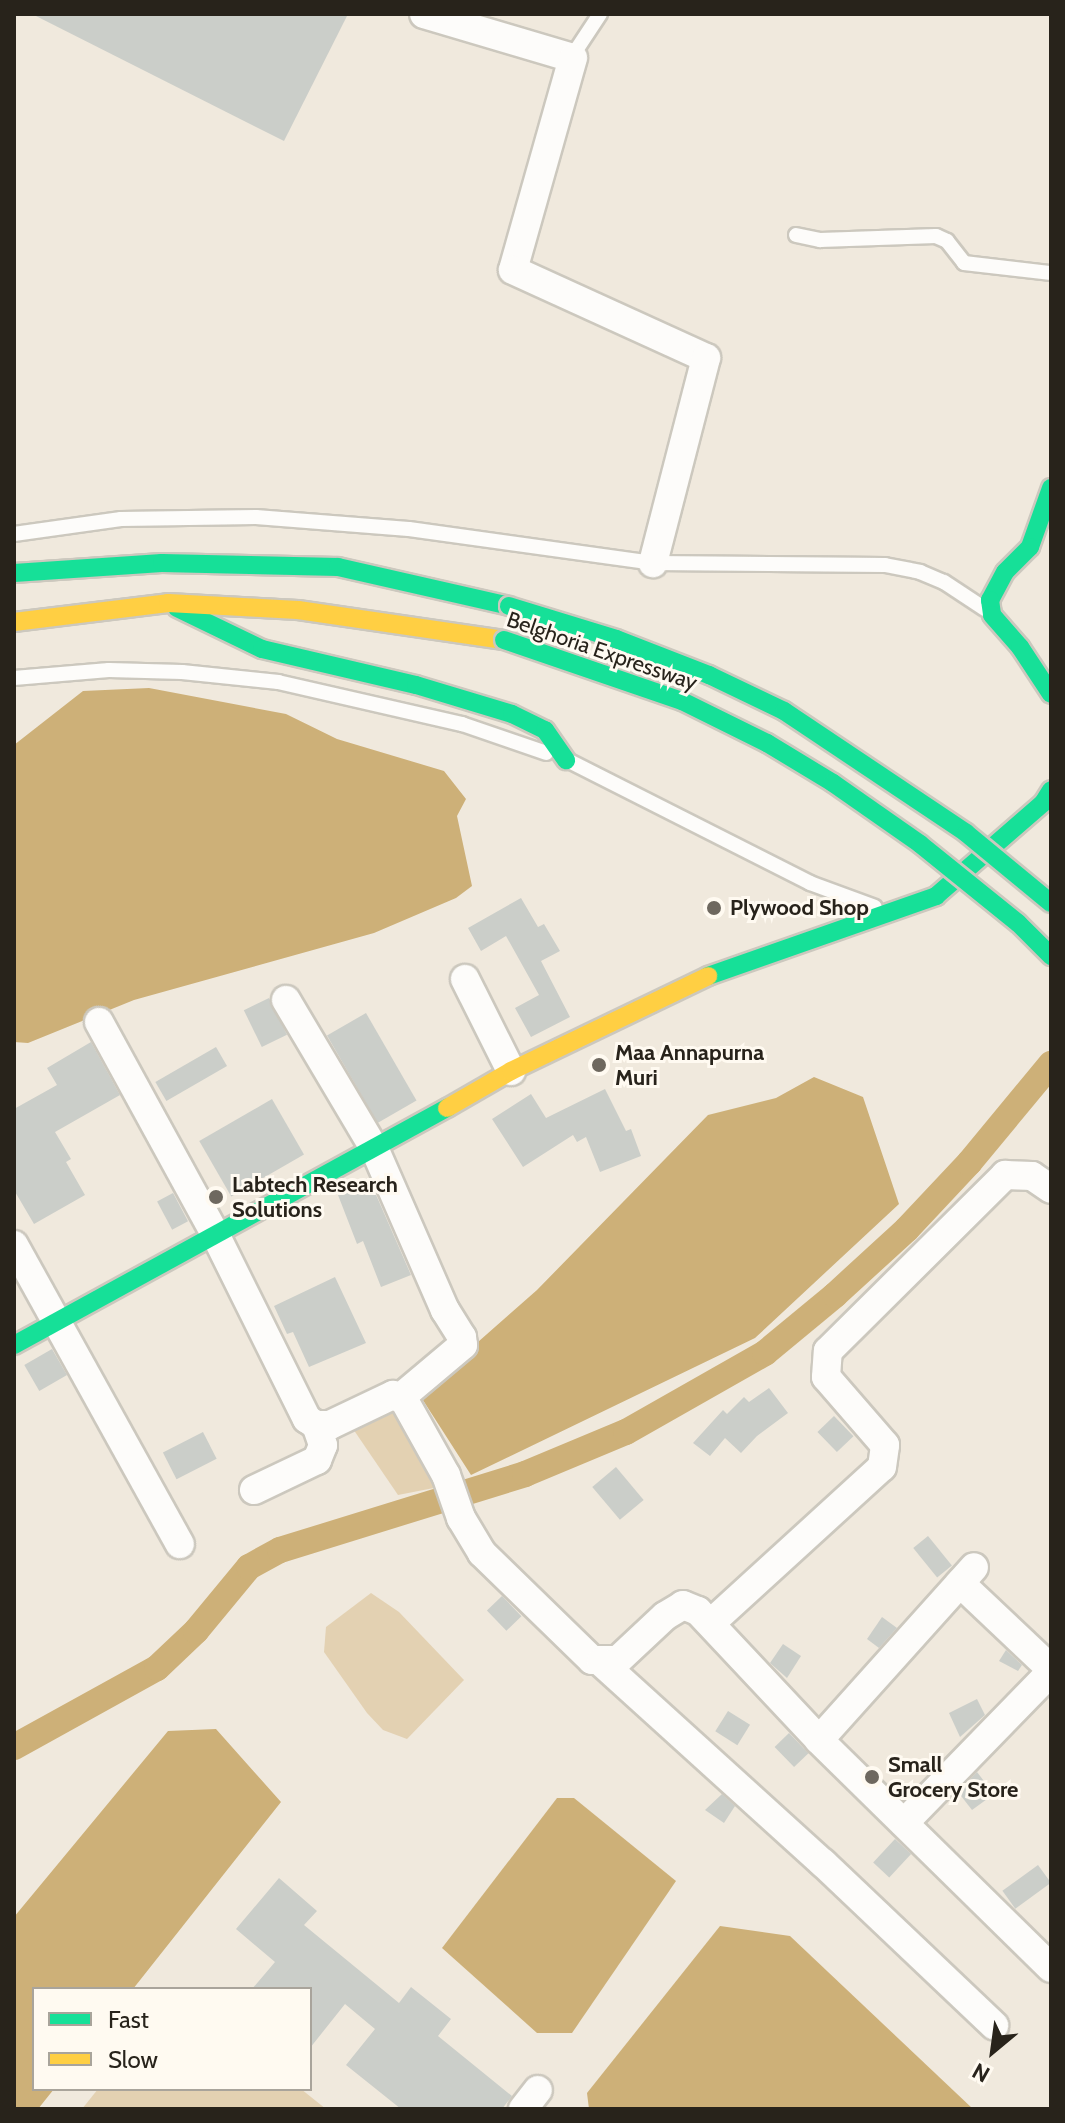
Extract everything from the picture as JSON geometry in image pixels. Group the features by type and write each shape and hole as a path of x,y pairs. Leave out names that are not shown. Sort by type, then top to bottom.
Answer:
{"main road":[{"path":"1049,491 1030,547 996,585 990,600 992,615 1020,647 1051,694"},
{"name":"Belghoria Expressway","path":"14,573 50,568 162,563 338,567 509,606 616,639 709,675 784,711 966,833 1051,903"},
{"path":"168,603 227,636 262,649 416,685 512,714 545,730 566,760"},
{"name":"Belghoria Expressway","path":"14,622 168,603 298,610 504,640 682,701 767,743 833,783 920,844 1018,923 1051,956"},
{"path":"14,1345 375,1150 511,1071 694,981 936,896 1043,803 1051,790"}],"street":[{"path":"424,14 571,58 513,270 706,358 653,563"},
{"path":"465,979 511,1071"},
{"path":"286,1000 375,1150 463,1345 400,1398"},
{"path":"99,1022 216,1236 300,1410 316,1425 323,1445 317,1460 254,1490"},
{"path":"711,1623 882,1467 886,1457 885,1445 826,1377 828,1351 1005,1175 1032,1176 1051,1189"},
{"path":"14,1245 180,1544"},
{"path":"316,1425 330,1425 393,1395 400,1398 412,1410 446,1475 461,1518 495,1567 583,1654 601,1662 835,1874 994,2025"},
{"path":"819,1740 967,1575 1051,1670 904,1823"},
{"path":"601,1662 618,1660 674,1610 698,1611 819,1740 1051,1968"}],"lane":[{"path":"571,58 600,14"},
{"path":"796,235 820,240 936,236 947,241 964,263 976,267 1051,273"},
{"path":"14,534 121,519 256,517 409,529 653,563 885,565 920,572 944,582 992,615"},
{"path":"14,678 109,670 182,672 278,682 462,724 566,760 831,892 869,906 911,907"}],"shaded area":[{"path":"149,688 286,714 337,739 444,771 466,799 457,816 472,886 456,898 374,933 134,1000 28,1043 14,1042 14,745 83,691"},
{"path":"814,1077 863,1097 899,1204 755,1338 471,1475 419,1394 537,1290 708,1115 776,1098"},
{"path":"395,1406 444,1486 398,1495 349,1423"},
{"path":"371,1593 399,1612 464,1680 407,1739 383,1730 367,1713 324,1652 326,1627"},
{"path":"216,1729 281,1802 135,1987 32,1987 32,2091 52,2091 38,2109 14,2109 14,1917 168,1731"},
{"path":"557,1798 574,1798 676,1881 572,2033 537,2033 442,1948"},
{"path":"720,1926 790,1936 973,2109 589,2109 587,2093"},
{"path":"96,2091 304,2091 326,2109 82,2109"}],"building":[{"path":"32,14 348,14 284,141"},
{"path":"521,898 538,927 544,924 560,951 541,961 570,1017 531,1037 515,1008 539,995 506,936 481,951 468,928"},
{"path":"269,998 287,1035 262,1047 244,1010"},
{"path":"366,1013 416,1100 378,1123 327,1036"},
{"path":"91,1042 120,1095 55,1132 71,1159 66,1162 85,1195 34,1224 14,1190 14,1109 57,1085 47,1068"},
{"path":"216,1047 227,1066 166,1101 155,1082"},
{"path":"605,1089 626,1131 631,1129 641,1156 600,1172 586,1137 577,1142 573,1135 523,1167 492,1119 531,1094 546,1118"},
{"path":"272,1099 304,1154 231,1196 199,1141"},
{"path":"370,1181 411,1275 381,1287 363,1241 357,1244 338,1195"},
{"path":"173,1193 188,1221 172,1230 157,1201"},
{"path":"335,1277 366,1343 309,1367 293,1332 287,1334 274,1306"},
{"path":"52,1349 67,1375 39,1391 24,1365"},
{"path":"769,1388 788,1413 757,1436 741,1453 725,1438 710,1456 693,1443 723,1410 727,1414 744,1397 749,1402"},
{"path":"834,1416 853,1436 837,1452 817,1432"},
{"path":"203,1432 217,1459 177,1479 163,1452"},
{"path":"616,1467 644,1500 620,1520 592,1487"},
{"path":"928,1536 952,1566 937,1577 913,1548"},
{"path":"502,1596 521,1616 506,1631 487,1611"},
{"path":"882,1617 897,1628 879,1648 867,1639"},
{"path":"783,1644 801,1656 787,1678 770,1663"},
{"path":"1006,1650 1022,1665 1018,1671 999,1661"},
{"path":"977,1699 985,1715 960,1737 949,1713"},
{"path":"728,1711 750,1725 737,1745 715,1731"},
{"path":"789,1733 808,1753 794,1767 775,1747"},
{"path":"977,1772 994,1794 972,1810 958,1792"},
{"path":"722,1794 735,1806 724,1823 705,1810"},
{"path":"895,1839 911,1854 889,1877 873,1862"},
{"path":"1038,1865 1051,1883 1015,1909 1002,1891"},
{"path":"279,1878 317,1911 304,1925 399,2003 411,1987 451,2019 438,2036 512,2096 502,2109 401,2109 346,2065 375,2029 345,2004 312,2045 312,1987 254,1987 275,1962 236,1929"}],"waterway":[{"path":"14,1747 157,1668 196,1631 249,1567 280,1550 525,1474 626,1432 765,1353 907,1229 969,1163 1051,1064"}],"traffic: fast":[{"path":"1051,488 1030,547 1005,572 990,600 992,615 1020,647 1051,694"},
{"path":"14,573 162,563 338,567 509,606"},
{"path":"509,606 616,639 709,675 784,711 966,833 1051,903"},
{"path":"177,608 262,649 416,685 512,714 545,730 566,760"},
{"path":"504,640 682,701 767,743 833,783 920,844 1018,923 1051,956"},
{"path":"708,976 936,896 1043,803 1051,790"},
{"path":"14,1345 447,1108"}],"traffic: slow":[{"path":"14,622 168,603 298,610 504,640"},
{"path":"447,1108 511,1071 708,976"}],"place":[{"name":"Plywood Shop","path":"714,908"},
{"name":"Maa Annapurna Muri","path":"599,1065"},
{"name":"Labtech Research Solutions","path":"216,1197"},
{"name":"Small Grocery Store","path":"872,1777"}]}
